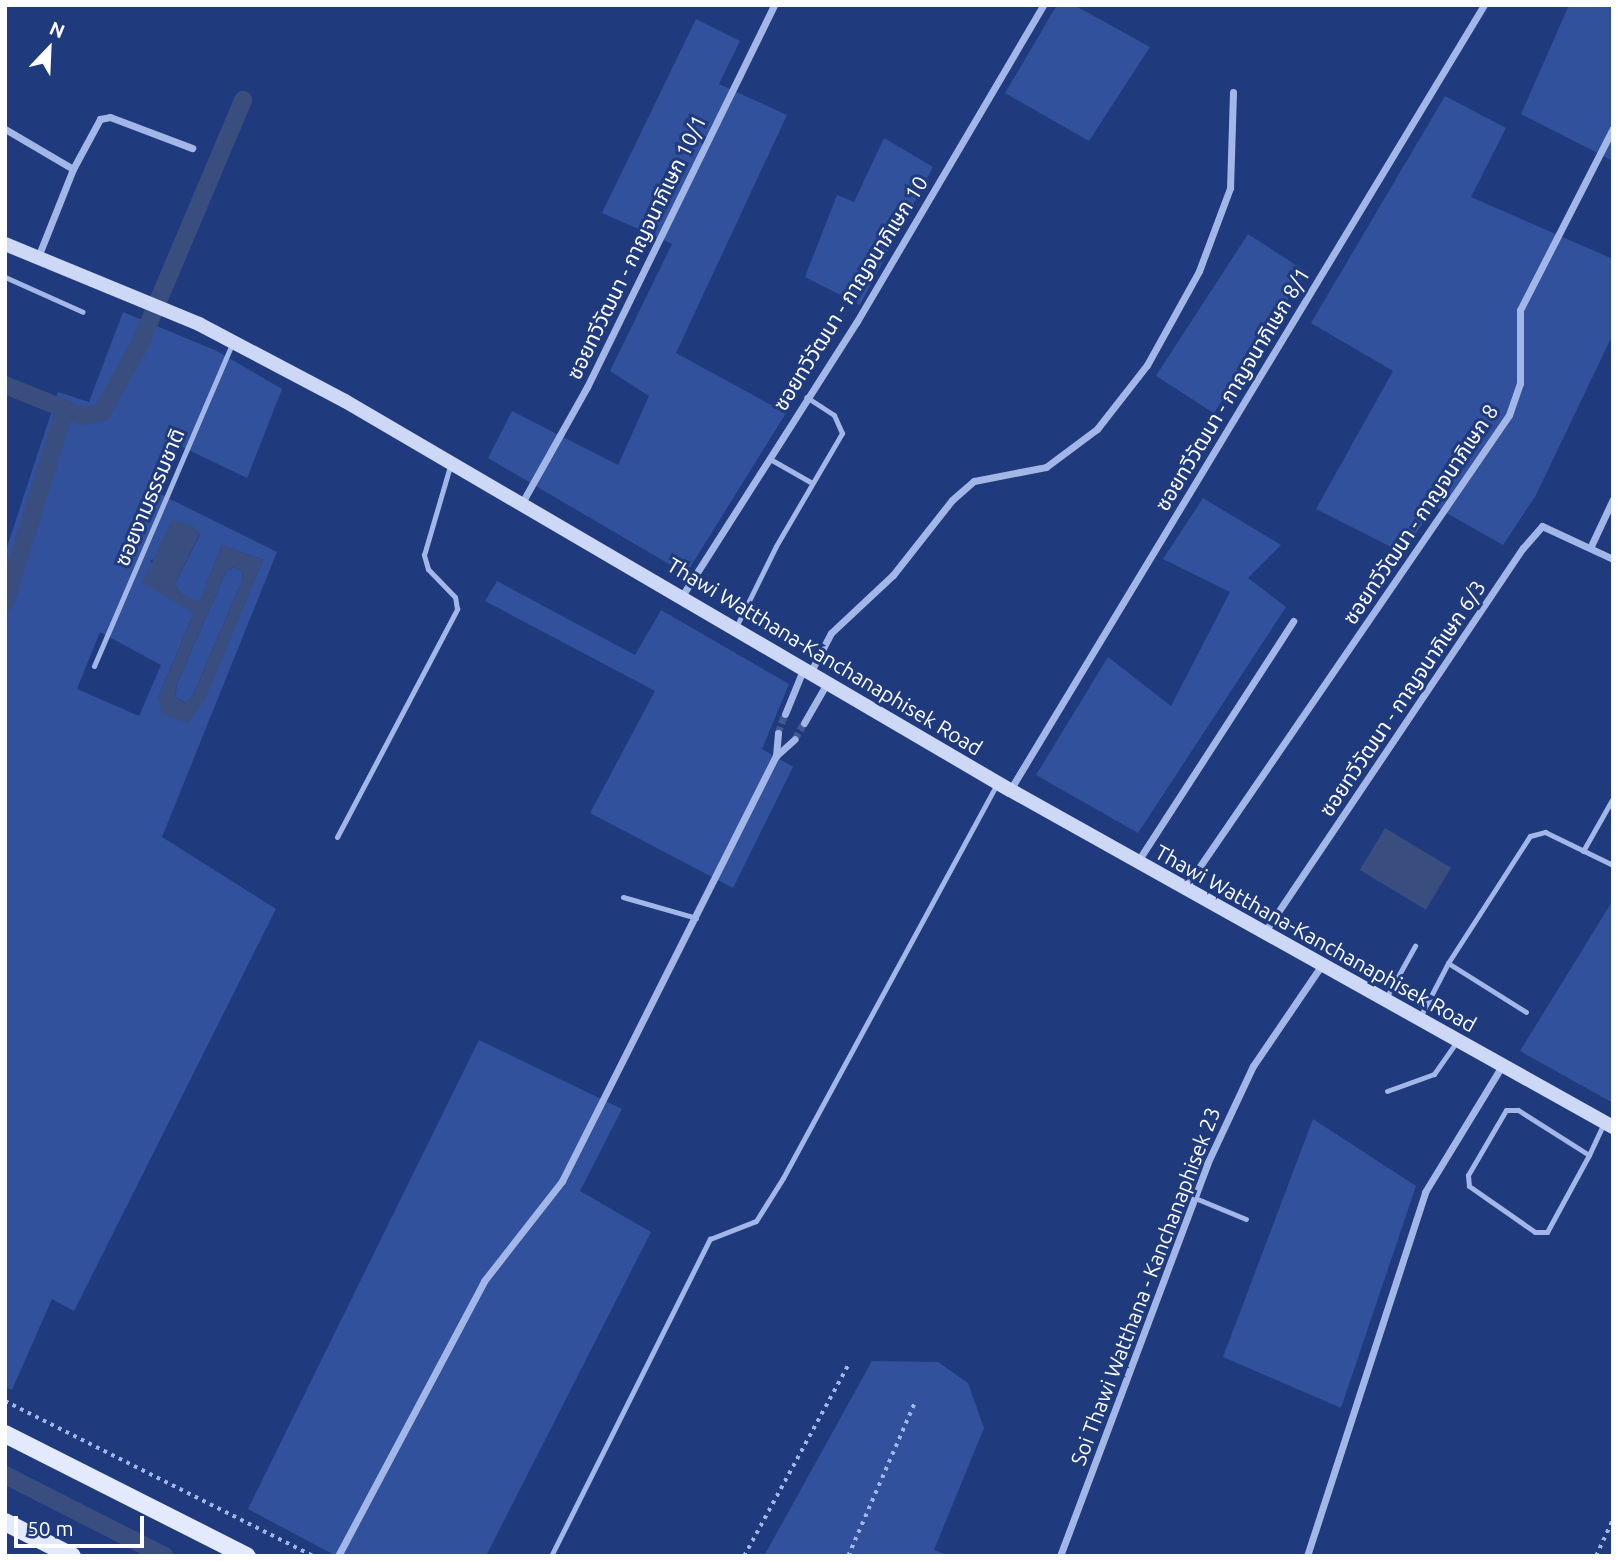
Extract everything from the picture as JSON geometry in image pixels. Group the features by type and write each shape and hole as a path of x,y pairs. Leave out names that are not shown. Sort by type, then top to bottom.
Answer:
{"main road":[{"path":"5,1434 247,1556"},
{"path":"5,1522 72,1556"}],"street":[{"name":"ซอยทวีวัฒนา - กาญจนาภิเษก 10/1","path":"523,501 587,387 774,5"},
{"name":"ซอยทวีวัฒนา - กาญจนาภิเษก 10","path":"682,596 770,459 806,397 856,323 1043,5"},
{"name":"ซอยทวีวัฒนา - กาญจนาภิเษก 8/1","path":"1004,786 1484,5"},
{"path":"785,714 831,632 893,575 952,500 974,481 1046,467 1097,429 1147,365 1199,271 1230,188 1233,92"},
{"path":"38,258 73,169 94,125 110,117 192,148"},
{"name":"ซอยทวีวัฒนา - กาญจนาภิเษก 8","path":"1185,889 1509,415 1520,383 1520,310 1613,128"},
{"path":"5,130 73,169"},
{"name":"Thawi Watthana-Kanchanaphisek Road","path":"5,244 190,320 233,341 523,501 827,683 1137,862 1384,1001 1610,1123"},
{"path":"1591,547 1613,499"},
{"name":"ซอยทวีวัฒนา - กาญจนาภิเษก 6/3","path":"1264,933 1523,548 1542,526 1613,559"},
{"path":"1137,862 1293,621"},
{"path":"804,723 827,683"},
{"path":"338,1556 484,1280 562,1181 776,756 778,733"},
{"path":"776,756 795,739"},
{"name":"Soi Thawi Watthana - Kanchanaphisek 23","path":"1060,1556 1195,1198 1247,1078 1321,966"},
{"path":"1307,1556 1425,1192 1502,1066"}],"lane":[{"path":"5,277 83,312"},
{"name":"ซอยงามธรรมชาติ","path":"94,666 233,341"},
{"path":"737,627 842,427 834,415 806,397"},
{"path":"770,459 812,483"},
{"path":"337,837 457,609 455,597 428,569 424,555 451,461"},
{"path":"551,1556 710,1239 756,1221 783,1178 1004,786"},
{"path":"1583,851 1613,798"},
{"path":"1418,1019 1448,963 1530,836 1545,832 1613,865"},
{"path":"623,897 696,918"},
{"path":"1384,1001 1415,946"},
{"path":"1448,963 1526,1012"},
{"path":"1387,1091 1434,1074 1457,1041"},
{"path":"1589,1155 1518,1110 1506,1110 1468,1175 1469,1186 1535,1232 1547,1232 1589,1155 1610,1123"},
{"path":"1195,1198 1246,1219"}],"path":[{"path":"744,1556 848,1365"},
{"path":"5,1401 313,1556"},
{"path":"848,1556 915,1402"},
{"path":"1596,1556 1613,1519"}],"shaded area":[{"path":"1057,5 1074,5 1150,47 1089,141 1005,93"},
{"path":"1569,5 1613,5 1613,161 1521,114"},
{"path":"696,19 740,41 719,84 787,115 676,353 786,413 686,574 488,458 512,411 618,465 649,396 610,371 672,244 602,213"},
{"path":"1445,96 1506,128 1471,197 1613,259 1613,334 1536,495 1503,545 1434,506 1403,553 1316,509 1393,371 1311,323"},
{"path":"884,138 933,167 860,305 805,277 837,195 854,202"},
{"path":"1248,234 1306,272 1214,413 1156,376"},
{"path":"123,312 217,351 282,389 247,478 178,445 158,493 277,552 162,837 276,909 74,1311 52,1299 12,1390 5,1387 5,553 58,392 89,402","holes":["200,534 175,584 181,594 199,603 222,545 263,560 204,700 187,723 158,698 194,613 150,561","100,632 161,665 139,716 77,689"]},
{"path":"1203,498 1281,545 1248,578 1286,607 1138,833 1036,775 1108,657 1171,706 1230,592 1163,559"},
{"path":"172,520 193,526 200,533 175,584 181,594 199,602 222,545 263,560 204,701 187,723 162,714 158,698 194,613 142,583","holes":["234,567 243,572 242,581 193,695 185,703 175,697 177,684 226,571"]},
{"path":"234,567 243,572 242,581 193,695 186,703 175,697 177,684 226,571"},
{"path":"497,581 635,655 661,610 789,684 762,749 793,767 733,888 590,813 655,691 485,601"},
{"path":"1385,828 1451,868 1426,910 1360,870"},
{"path":"1613,900 1613,1103 1520,1051"},
{"path":"479,1040 622,1109 580,1191 651,1232 486,1556 336,1556 248,1509"},
{"path":"1313,1119 1416,1186 1341,1408 1223,1357"},
{"path":"872,1361 938,1362 968,1383 984,1428 934,1550 950,1556 764,1556"}],"waterway":[{"path":"5,385 82,416 102,412 140,344 243,100"},
{"path":"5,602 65,409"},
{"path":"5,1475 165,1556"}],"tunnel":[{"path":"778,733 785,714"},
{"path":"795,739 804,723"}]}
